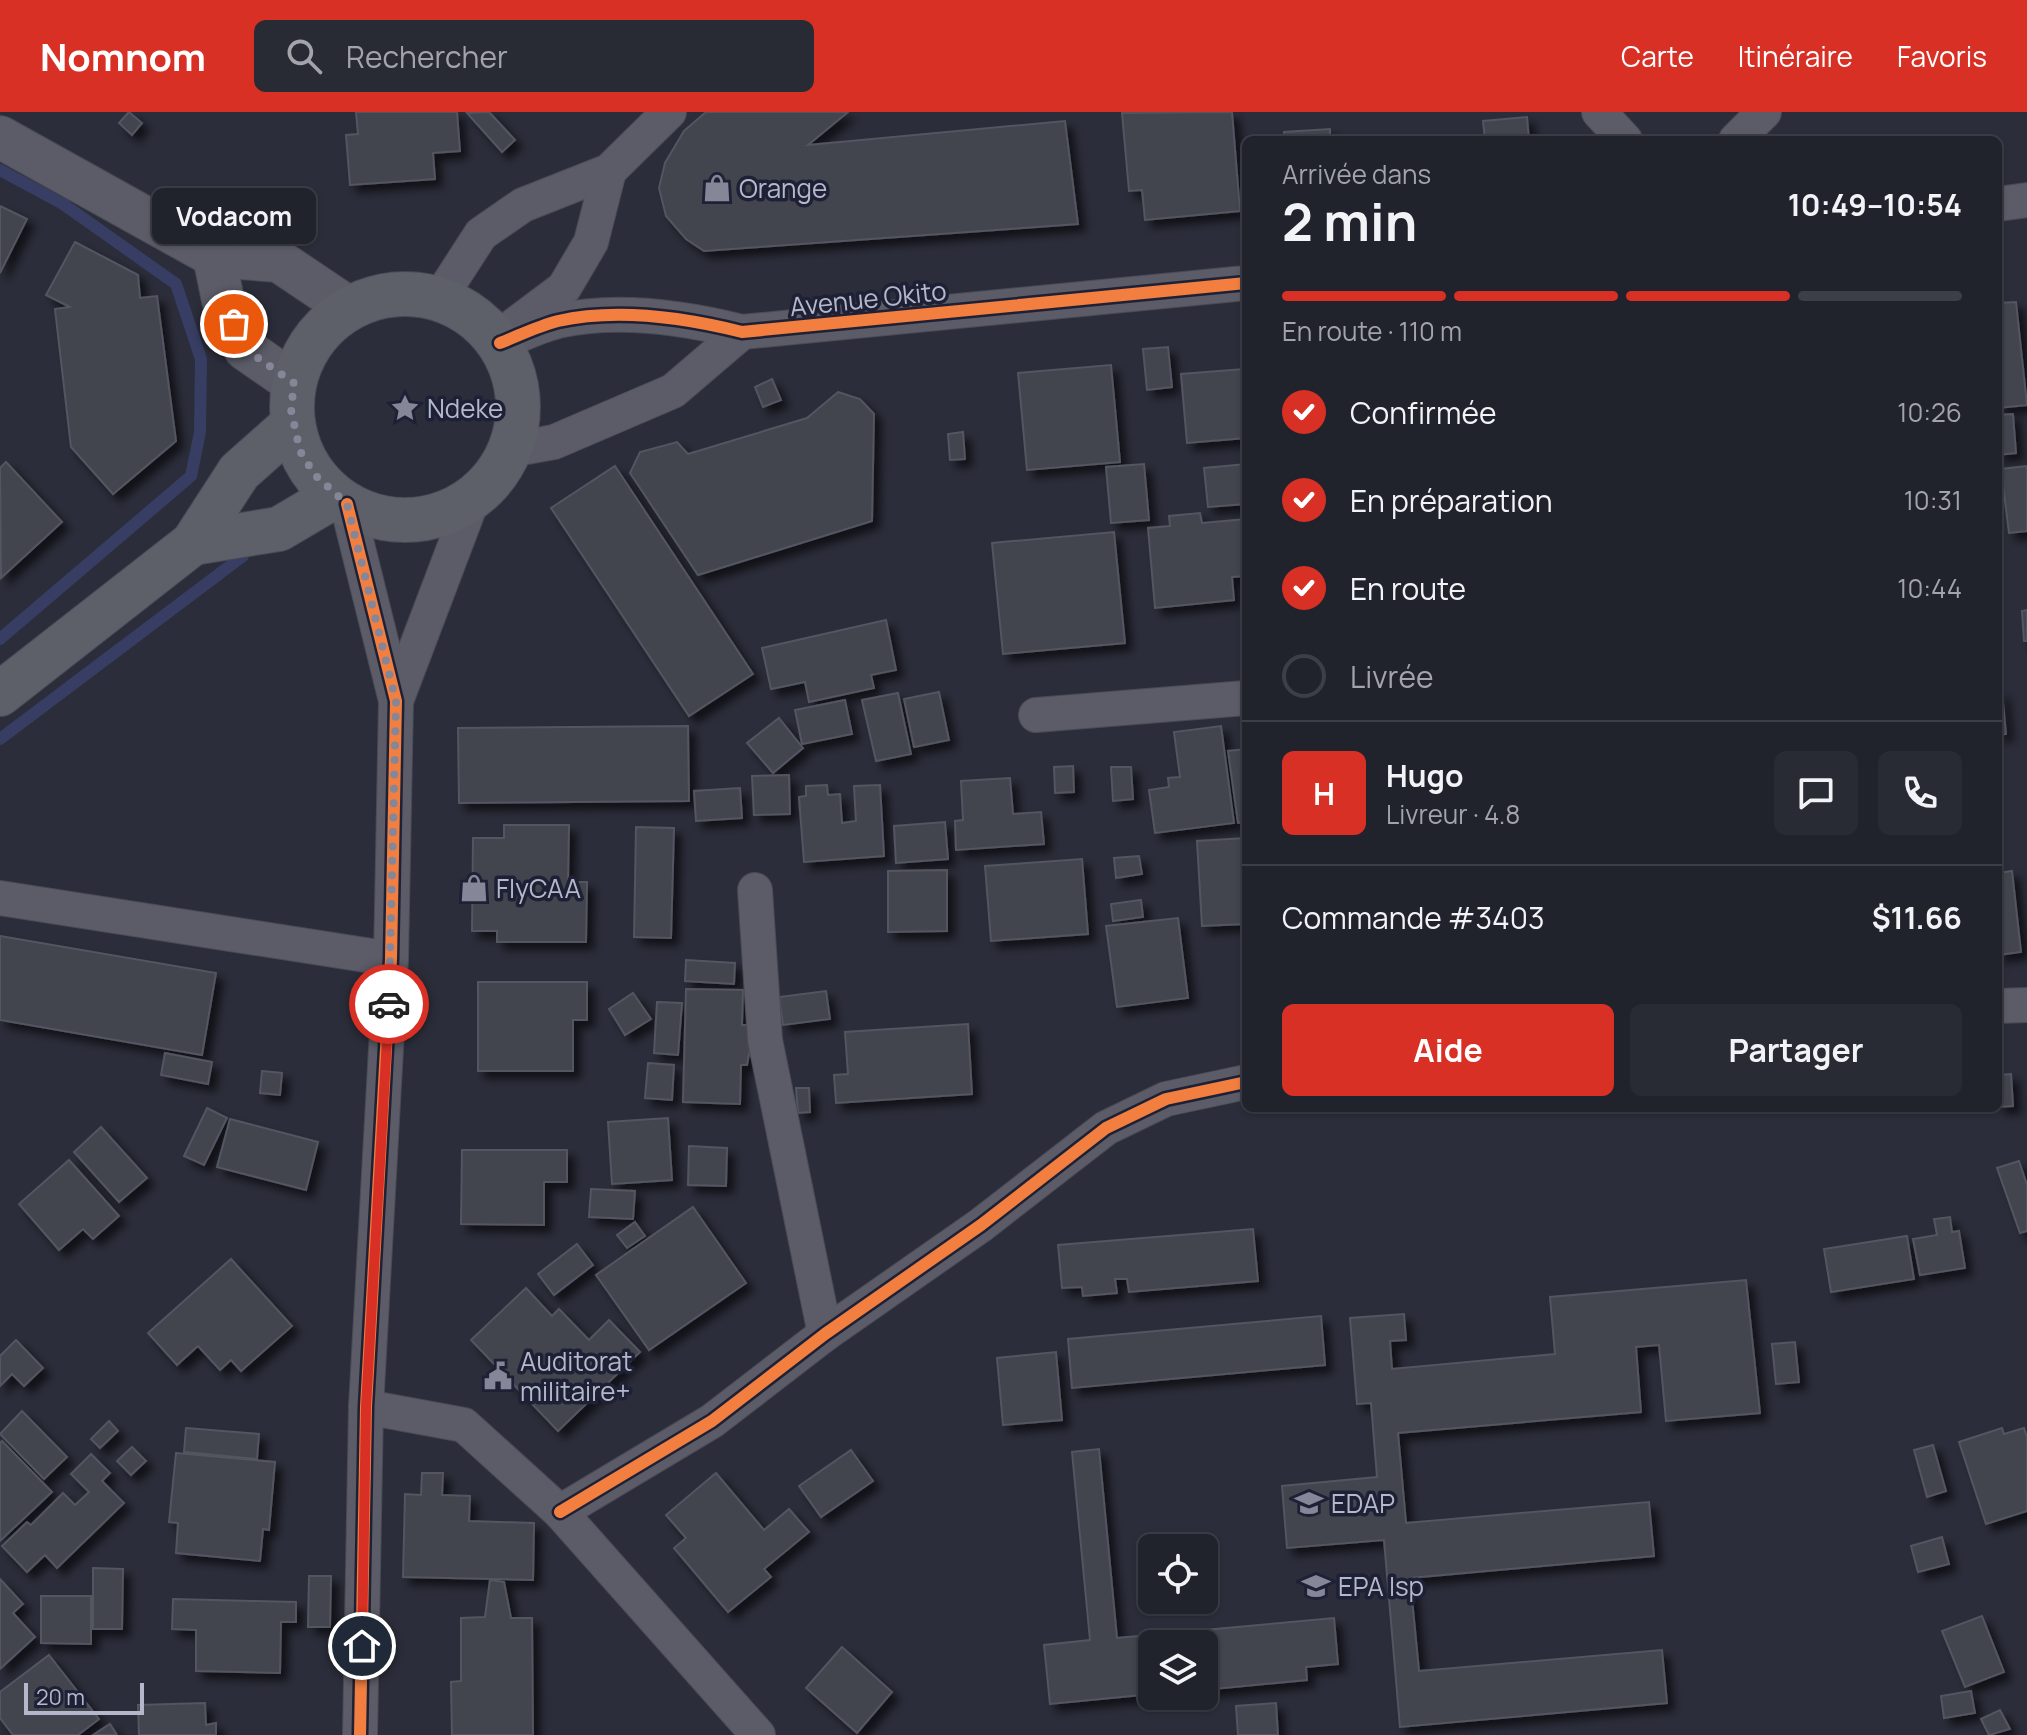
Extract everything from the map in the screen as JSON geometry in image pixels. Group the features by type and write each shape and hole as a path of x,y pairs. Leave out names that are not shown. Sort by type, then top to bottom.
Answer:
{"main road":[{"path":"409,294 439,299 461,308 498,341 515,377 518,414 510,450 488,484 473,498 443,513 411,520 378,516 341,500 315,475 300,451 294,403 305,353 324,327 349,308 378,297 409,294"},
{"path":"0,694 193,543 239,472 294,403"},
{"path":"193,543 279,529 341,500"}],"street":[{"path":"439,299 481,234 523,205 609,171 669,112"},
{"path":"1599,112 1621,136"},
{"path":"1740,136 1764,112"},
{"path":"0,137 214,256 279,261 349,308"},
{"path":"498,341 564,288 591,242 609,171"},
{"path":"2002,203 2027,200"},
{"path":"214,256 223,300 245,349 294,403"},
{"name":"Avenue Okito","path":"498,341 558,321 612,316 700,321 742,332 1242,283"},
{"path":"510,450 554,442 673,391 742,332"},
{"path":"396,701 473,498"},
{"path":"341,500 396,701 391,959 366,1407 360,1735"},
{"path":"1036,715 1242,698"},
{"path":"755,890 765,1040 825,1334"},
{"path":"0,898 391,959"},
{"path":"2002,1006 2027,1005"},
{"path":"560,1512 712,1421 825,1334 981,1225 1106,1128 1166,1099 1242,1083"},
{"path":"366,1407 464,1425 560,1512 758,1735"}],"building":[{"path":"129,112 142,123 132,135 119,123"},
{"path":"356,112 457,112 460,151 433,153 435,179 350,185 346,135 358,134"},
{"path":"489,112 515,140 502,152 467,113"},
{"path":"706,112 848,112 808,145 1065,121 1078,224 704,251 686,239 666,216 659,188 665,163 684,131"},
{"path":"1232,112 1240,211 1145,220 1142,190 1129,191 1122,113"},
{"path":"1527,117 1529,136 1485,136 1483,121"},
{"path":"1330,129 1330,136 1284,136 1284,132"},
{"path":"0,206 27,219 0,273"},
{"path":"75,242 138,275 140,298 157,296 176,441 113,494 71,447 55,309 70,307 46,295"},
{"path":"2016,302 2027,405 2002,408 2002,303"},
{"path":"1168,347 1172,387 1147,390 1143,349"},
{"path":"1111,365 1120,462 1027,470 1018,373"},
{"path":"1242,369 1242,438 1187,443 1181,374"},
{"path":"772,379 781,400 763,407 755,387"},
{"path":"838,392 860,399 874,414 872,521 698,575 630,473 640,452 677,442 688,454 807,418"},
{"path":"2013,414 2016,453 2002,455 2002,415"},
{"path":"963,432 965,459 950,460 948,434"},
{"path":"6,462 62,522 1,578 0,468"},
{"path":"1144,464 1149,520 1111,523 1106,467"},
{"path":"1242,464 1242,504 1208,507 1204,468"},
{"path":"615,466 753,674 689,716 551,508"},
{"path":"2027,466 2027,531 2009,533 2002,469"},
{"path":"1200,513 1202,523 1242,519 1242,576 1232,577 1234,600 1155,608 1148,528 1170,526 1169,516"},
{"path":"1114,532 1125,643 1003,654 992,543"},
{"path":"2027,610 2027,641 2024,641 2022,611"},
{"path":"886,620 896,670 871,675 874,688 809,702 805,682 771,689 762,648"},
{"path":"939,692 949,740 914,747 904,699"},
{"path":"2002,692 2006,734 2002,734"},
{"path":"898,693 911,754 876,761 862,700"},
{"path":"845,700 852,734 802,744 795,710"},
{"path":"779,718 803,748 773,773 747,743"},
{"path":"688,726 689,801 459,803 458,728"},
{"path":"1221,726 1234,823 1155,833 1149,790 1169,787 1168,778 1180,777 1174,732"},
{"path":"1242,749 1242,822 1238,823 1228,751"},
{"path":"1073,766 1074,792 1055,793 1054,767"},
{"path":"1111,767 1131,767 1133,799 1113,801"},
{"path":"789,775 790,814 754,815 752,776"},
{"path":"1010,778 1013,814 1041,812 1044,844 956,850 955,821 963,820 961,781"},
{"path":"827,785 828,795 840,794 842,823 856,821 854,786 880,785 884,856 804,862 799,797 806,796 806,786"},
{"path":"740,788 742,818 696,821 694,791"},
{"path":"945,822 948,859 896,863 894,826"},
{"path":"504,825 569,825 568,882 587,882 586,942 497,942 497,931 472,931 473,838 504,838"},
{"path":"636,827 674,828 671,938 634,937"},
{"path":"1242,838 1242,924 1202,926 1197,841"},
{"path":"1139,856 1142,874 1116,878 1114,858"},
{"path":"1082,859 1088,934 991,941 985,866"},
{"path":"947,870 947,931 888,932 888,871"},
{"path":"2012,871 2021,952 2002,954 2002,872"},
{"path":"1141,900 1143,917 1113,921 1111,904"},
{"path":"1178,918 1188,998 1117,1007 1106,926"},
{"path":"0,936 216,973 202,1055 0,1020"},
{"path":"686,960 735,963 734,984 685,981"},
{"path":"478,982 587,982 587,1020 573,1020 573,1071 478,1071"},
{"path":"686,989 743,990 742,1025 748,1025 751,1043 747,1065 741,1065 740,1104 683,1102"},
{"path":"826,991 830,1019 783,1025 779,997"},
{"path":"633,993 651,1019 625,1035 609,1009"},
{"path":"657,1002 682,1003 678,1055 654,1053"},
{"path":"968,1024 972,1094 836,1103 834,1075 848,1074 845,1032"},
{"path":"165,1053 212,1062 208,1084 161,1075"},
{"path":"648,1063 674,1065 672,1100 645,1098"},
{"path":"262,1071 282,1073 280,1095 260,1093"},
{"path":"2011,1074 2013,1106 2002,1107 2002,1075"},
{"path":"796,1088 809,1088 810,1112 798,1113"},
{"path":"207,1108 227,1118 204,1165 184,1156"},
{"path":"668,1118 672,1180 612,1184 608,1122"},
{"path":"230,1119 318,1142 306,1190 217,1167"},
{"path":"101,1127 147,1178 119,1202 74,1152"},
{"path":"689,1146 727,1148 726,1186 688,1185"},
{"path":"462,1150 567,1150 567,1182 544,1182 544,1225 461,1224"},
{"path":"69,1160 119,1216 93,1239 83,1229 59,1250 19,1204"},
{"path":"2019,1161 2027,1185 2027,1231 2020,1233 1997,1168"},
{"path":"591,1189 635,1191 633,1219 589,1217"},
{"path":"693,1207 746,1283 649,1350 596,1275"},
{"path":"1950,1217 1952,1232 1959,1231 1965,1268 1920,1275 1913,1239 1937,1235 1934,1219"},
{"path":"635,1222 645,1236 627,1248 617,1235"},
{"path":"1253,1229 1258,1281 1129,1292 1127,1279 1115,1279 1117,1293 1083,1296 1082,1287 1062,1288 1058,1245"},
{"path":"1907,1236 1914,1279 1831,1292 1824,1249"},
{"path":"577,1244 593,1265 554,1295 538,1274"},
{"path":"231,1259 292,1326 241,1371 231,1360 220,1370 198,1346 177,1365 148,1333"},
{"path":"1746,1280 1760,1413 1666,1421 1659,1345 1636,1347 1641,1412 1398,1433 1406,1523 1649,1502 1654,1556 1410,1578 1419,1671 1662,1650 1667,1703 1400,1727 1384,1540 1287,1548 1282,1486 1377,1477 1371,1403 1357,1404 1350,1318 1404,1314 1406,1340 1390,1341 1392,1369 1555,1354 1550,1297"},
{"path":"526,1288 552,1316 559,1309 589,1340 609,1320 640,1352 558,1431 471,1340"},
{"path":"1321,1316 1325,1365 1072,1388 1068,1339"},
{"path":"16,1340 43,1368 24,1386 12,1374 0,1386 0,1356"},
{"path":"1795,1342 1799,1382 1776,1384 1772,1344"},
{"path":"1056,1352 1062,1420 1003,1425 997,1358"},
{"path":"22,1411 67,1457 44,1479 0,1434"},
{"path":"109,1421 118,1431 100,1448 91,1439"},
{"path":"186,1428 259,1434 257,1459 184,1452"},
{"path":"2002,1428 2004,1434 2024,1428 2027,1437 2027,1511 1986,1524 1959,1442"},
{"path":"2,1441 52,1492 0,1541 0,1443"},
{"path":"1933,1445 1946,1491 1927,1497 1914,1450"},
{"path":"132,1447 146,1461 131,1475 117,1461"},
{"path":"1099,1449 1117,1638 1138,1636 1138,1695 1050,1704 1044,1645 1090,1640 1072,1452"},
{"path":"851,1450 873,1481 821,1517 799,1486"},
{"path":"176,1453 275,1462 269,1530 263,1529 260,1561 176,1553 178,1523 169,1522"},
{"path":"91,1454 110,1473 102,1481 124,1503 57,1568 45,1555 27,1572 2,1546 27,1522 31,1525 63,1493 75,1505 89,1492 71,1474"},
{"path":"422,1473 443,1473 442,1495 470,1496 469,1521 534,1523 533,1580 403,1577 405,1494 421,1495"},
{"path":"716,1473 764,1530 789,1509 809,1532 764,1569 771,1577 728,1612 674,1548 686,1538 666,1515"},
{"path":"1942,1537 1949,1564 1918,1572 1911,1546"},
{"path":"93,1568 123,1569 122,1629 93,1629"},
{"path":"309,1576 331,1576 330,1627 308,1627"},
{"path":"0,1579 23,1604 13,1613 35,1637 0,1669"},
{"path":"490,1580 504,1582 511,1618 532,1618 533,1735 452,1735 451,1682 461,1681 461,1618 485,1617"},
{"path":"41,1596 91,1596 91,1644 41,1643"},
{"path":"173,1599 296,1602 296,1622 281,1622 280,1673 196,1671 196,1630 172,1629"},
{"path":"1982,1616 2004,1672 1965,1687 1942,1631"},
{"path":"1334,1618 1338,1664 1306,1667 1307,1680 1218,1689 1218,1630 1204,1630"},
{"path":"842,1647 892,1692 857,1733 806,1688"},
{"path":"49,1655 99,1719 78,1735 13,1735 0,1718 0,1692"},
{"path":"1971,1691 1975,1713 1944,1718 1941,1696"},
{"path":"205,1703 206,1725 216,1723 216,1735 139,1735 138,1705"},
{"path":"1276,1703 1278,1735 1238,1735 1236,1706"},
{"path":"2000,1710 2010,1729 1989,1735 1981,1719"},
{"path":"110,1724 117,1735 93,1735"}],"waterway":[{"path":"0,170 63,204 176,284 201,359 200,432 191,476 0,639"},
{"path":"0,739 243,556"}],"cycle path":[{"path":"500,343 558,321 603,315 651,316 742,332 1242,283"},
{"path":"347,504 396,701 391,959 366,1407 360,1735"},
{"path":"560,1512 712,1421 825,1334 981,1225 1106,1128 1166,1099 1242,1083"}],"way so far":[{"path":"234,324 245,349 294,383 291,410 300,451 315,475 347,504 396,701 389,1004"}],"place":[{"name":"Orange","path":"717,188"},
{"name":"Vodacom","path":"234,324"},
{"name":"Ndeke","path":"405,408"},
{"name":"FlyCAA","path":"474,888"},
{"name":"Auditorat militaire+","path":"498,1376"},
{"name":"EDAP","path":"1309,1503"},
{"name":"EPA Isp","path":"1316,1586"}],"route":[{"path":"362,1646 366,1407 389,1004"}]}
